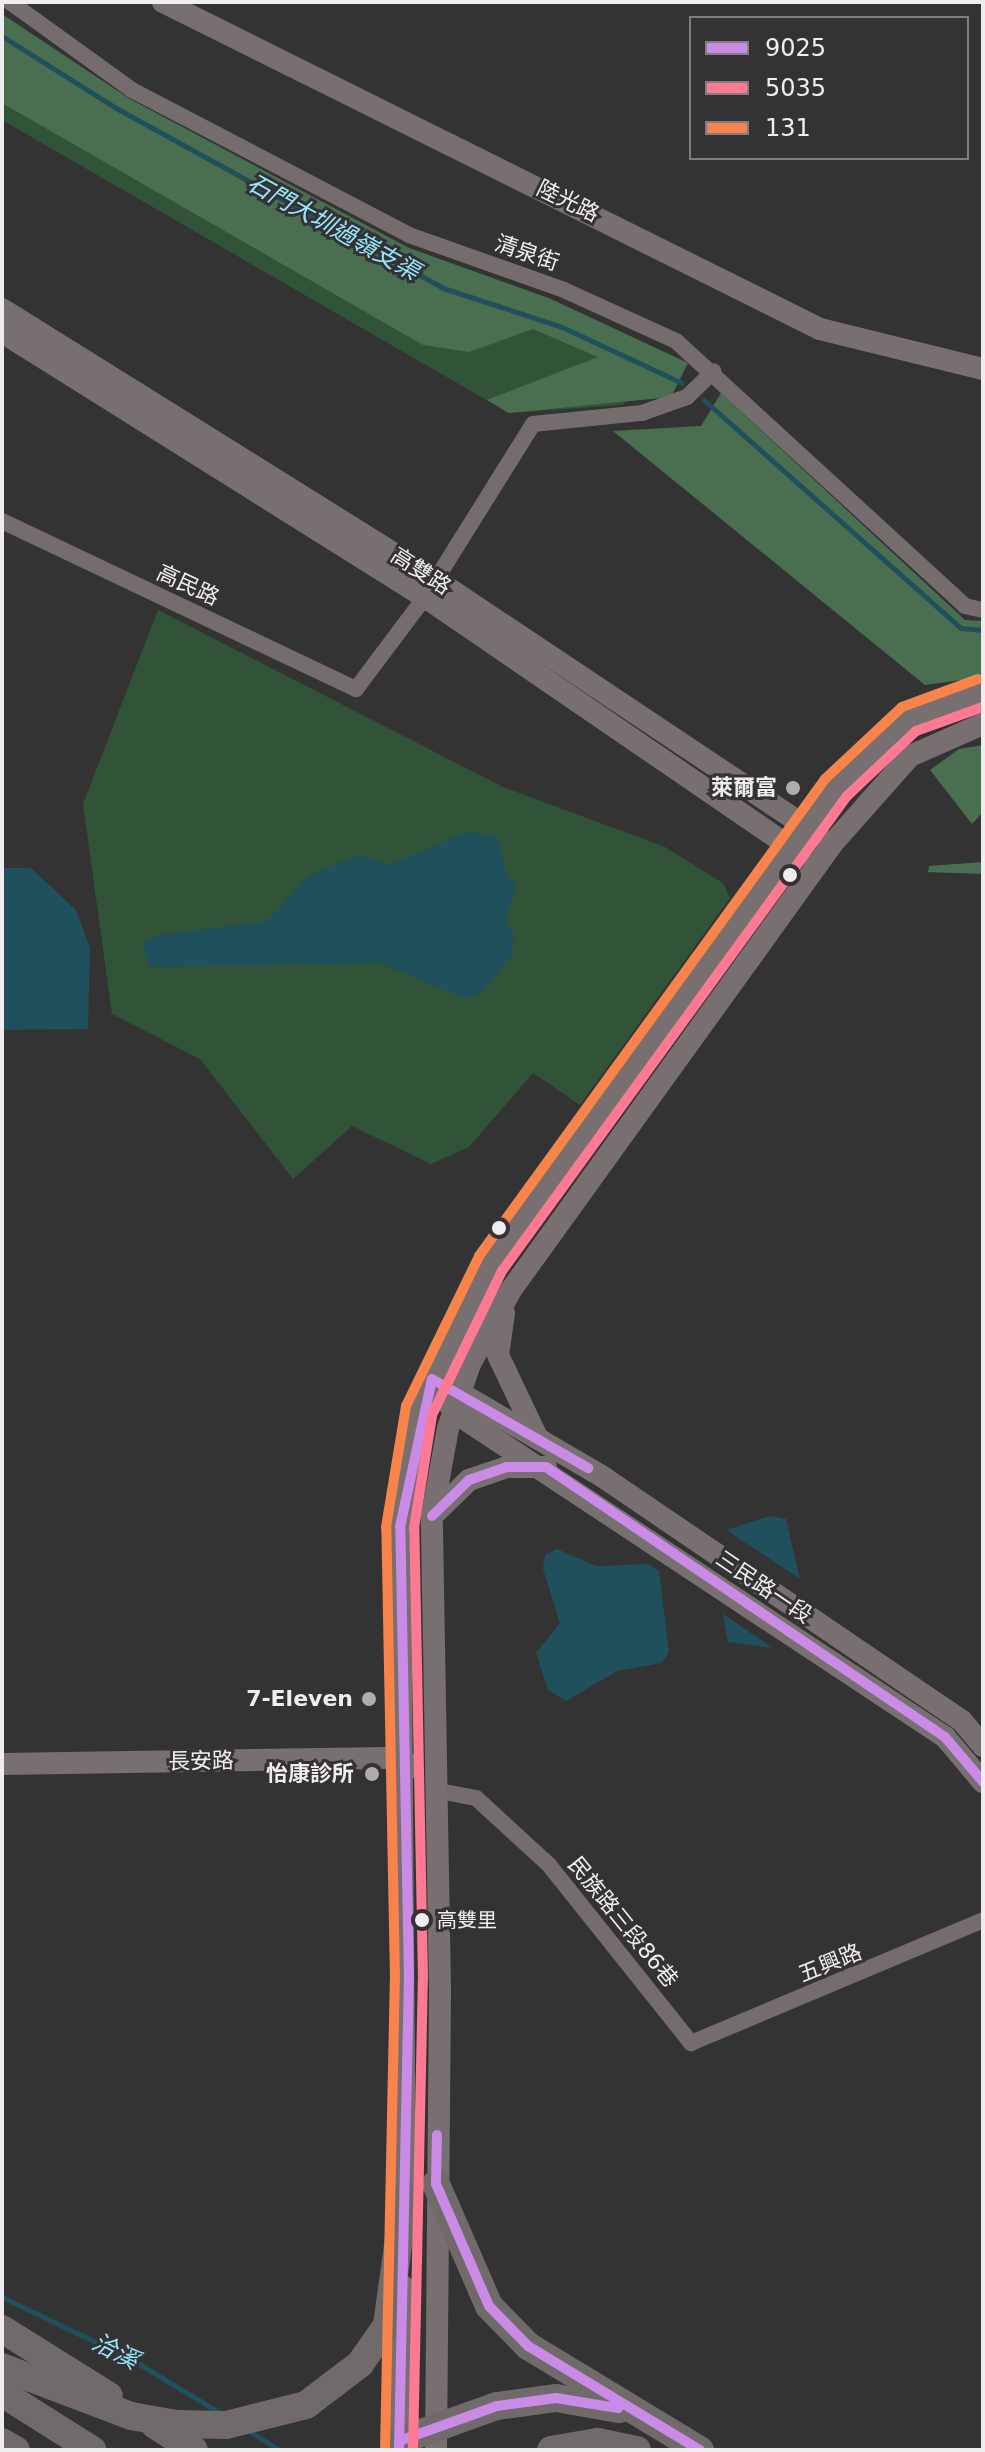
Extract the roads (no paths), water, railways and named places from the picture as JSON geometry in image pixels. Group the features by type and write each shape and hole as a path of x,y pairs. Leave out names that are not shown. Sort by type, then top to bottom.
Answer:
{"highway":[{"path":"436,2184 489,2306 528,2346 675,2432 700,2450"},
{"path":"2,2367 131,2416 176,2424 240,2423 306,2405 360,2364 387,2325 405,2195"},
{"path":"2,2329 194,2450"},
{"path":"2,2393 92,2450"},
{"path":"399,2445 436,2437 556,2398 598,2400 675,2432"},
{"path":"2,2442 16,2450"},
{"path":"551,2450 598,2442 637,2450"}],"street":[{"name":"清泉街","path":"10,2 132,90 409,235 564,290 676,341 714,371 965,606 983,610"},
{"name":"陸光路","path":"163,2 820,329 983,369"},
{"name":"高雙路","path":"2,309 429,588 800,838 833,843"},
{"name":"高雙路","path":"2,332 429,588"},
{"path":"429,588 527,443 533,424 642,413 687,397 714,371"},
{"name":"高民路","path":"2,521 356,689 429,588"},
{"path":"399,2445 405,2195 400,1527 409,1459 432,1379 490,1264 800,838 887,735 935,706 983,692"},
{"path":"436,2437 432,1516 458,1402 511,1290 815,866 910,756 983,724"},
{"name":"高雙路","path":"800,838 815,866"},
{"path":"511,1290 498,1355 538,1438"},
{"name":"三民路一段","path":"432,1379 546,1467 945,1737 983,1782"},
{"name":"三民路一段","path":"458,1402 538,1438 962,1721 983,1746"},
{"path":"432,1516 469,1480 507,1467 546,1467"},
{"path":"402,1758 434,1790"},
{"name":"長安路","path":"2,1764 402,1758"},
{"name":"民族路三段86巷","path":"434,1790 476,1798 549,1865 691,2043"},
{"name":"五興路","path":"691,2043 983,1920"}],"water":[{"path":"466,832 497,836 507,877 517,883 505,920 514,934 512,955 481,993 465,999 380,963 150,967 142,944 153,936 267,921 309,875 359,855 390,865"},
{"path":"2,868 31,868 76,910 90,948 88,1029 2,1030"},
{"path":"770,1516 786,1519 800,1579 726,1530"},
{"path":"557,1549 596,1566 648,1564 659,1571 669,1652 662,1663 617,1671 566,1701 548,1690 536,1653 560,1623 543,1569 545,1555"},
{"path":"723,1614 773,1648 728,1642"}],"waterway":[{"name":"石門大圳過嶺支渠","path":"2,36 116,108 443,288 562,327 682,383"},
{"name":"石門大圳過嶺支渠","path":"704,400 961,628 983,630"},
{"name":"洽溪","path":"2,2297 131,2359 220,2413"},
{"name":"洽溪","path":"249,2431 279,2450"}],"place":[{"name":"萊爾富","path":"793,788"},
{"name":"7-Eleven","path":"369,1699"},
{"name":"怡康診所","path":"372,1774"},
{"name":"高雙里","path":"422,1920"}]}
